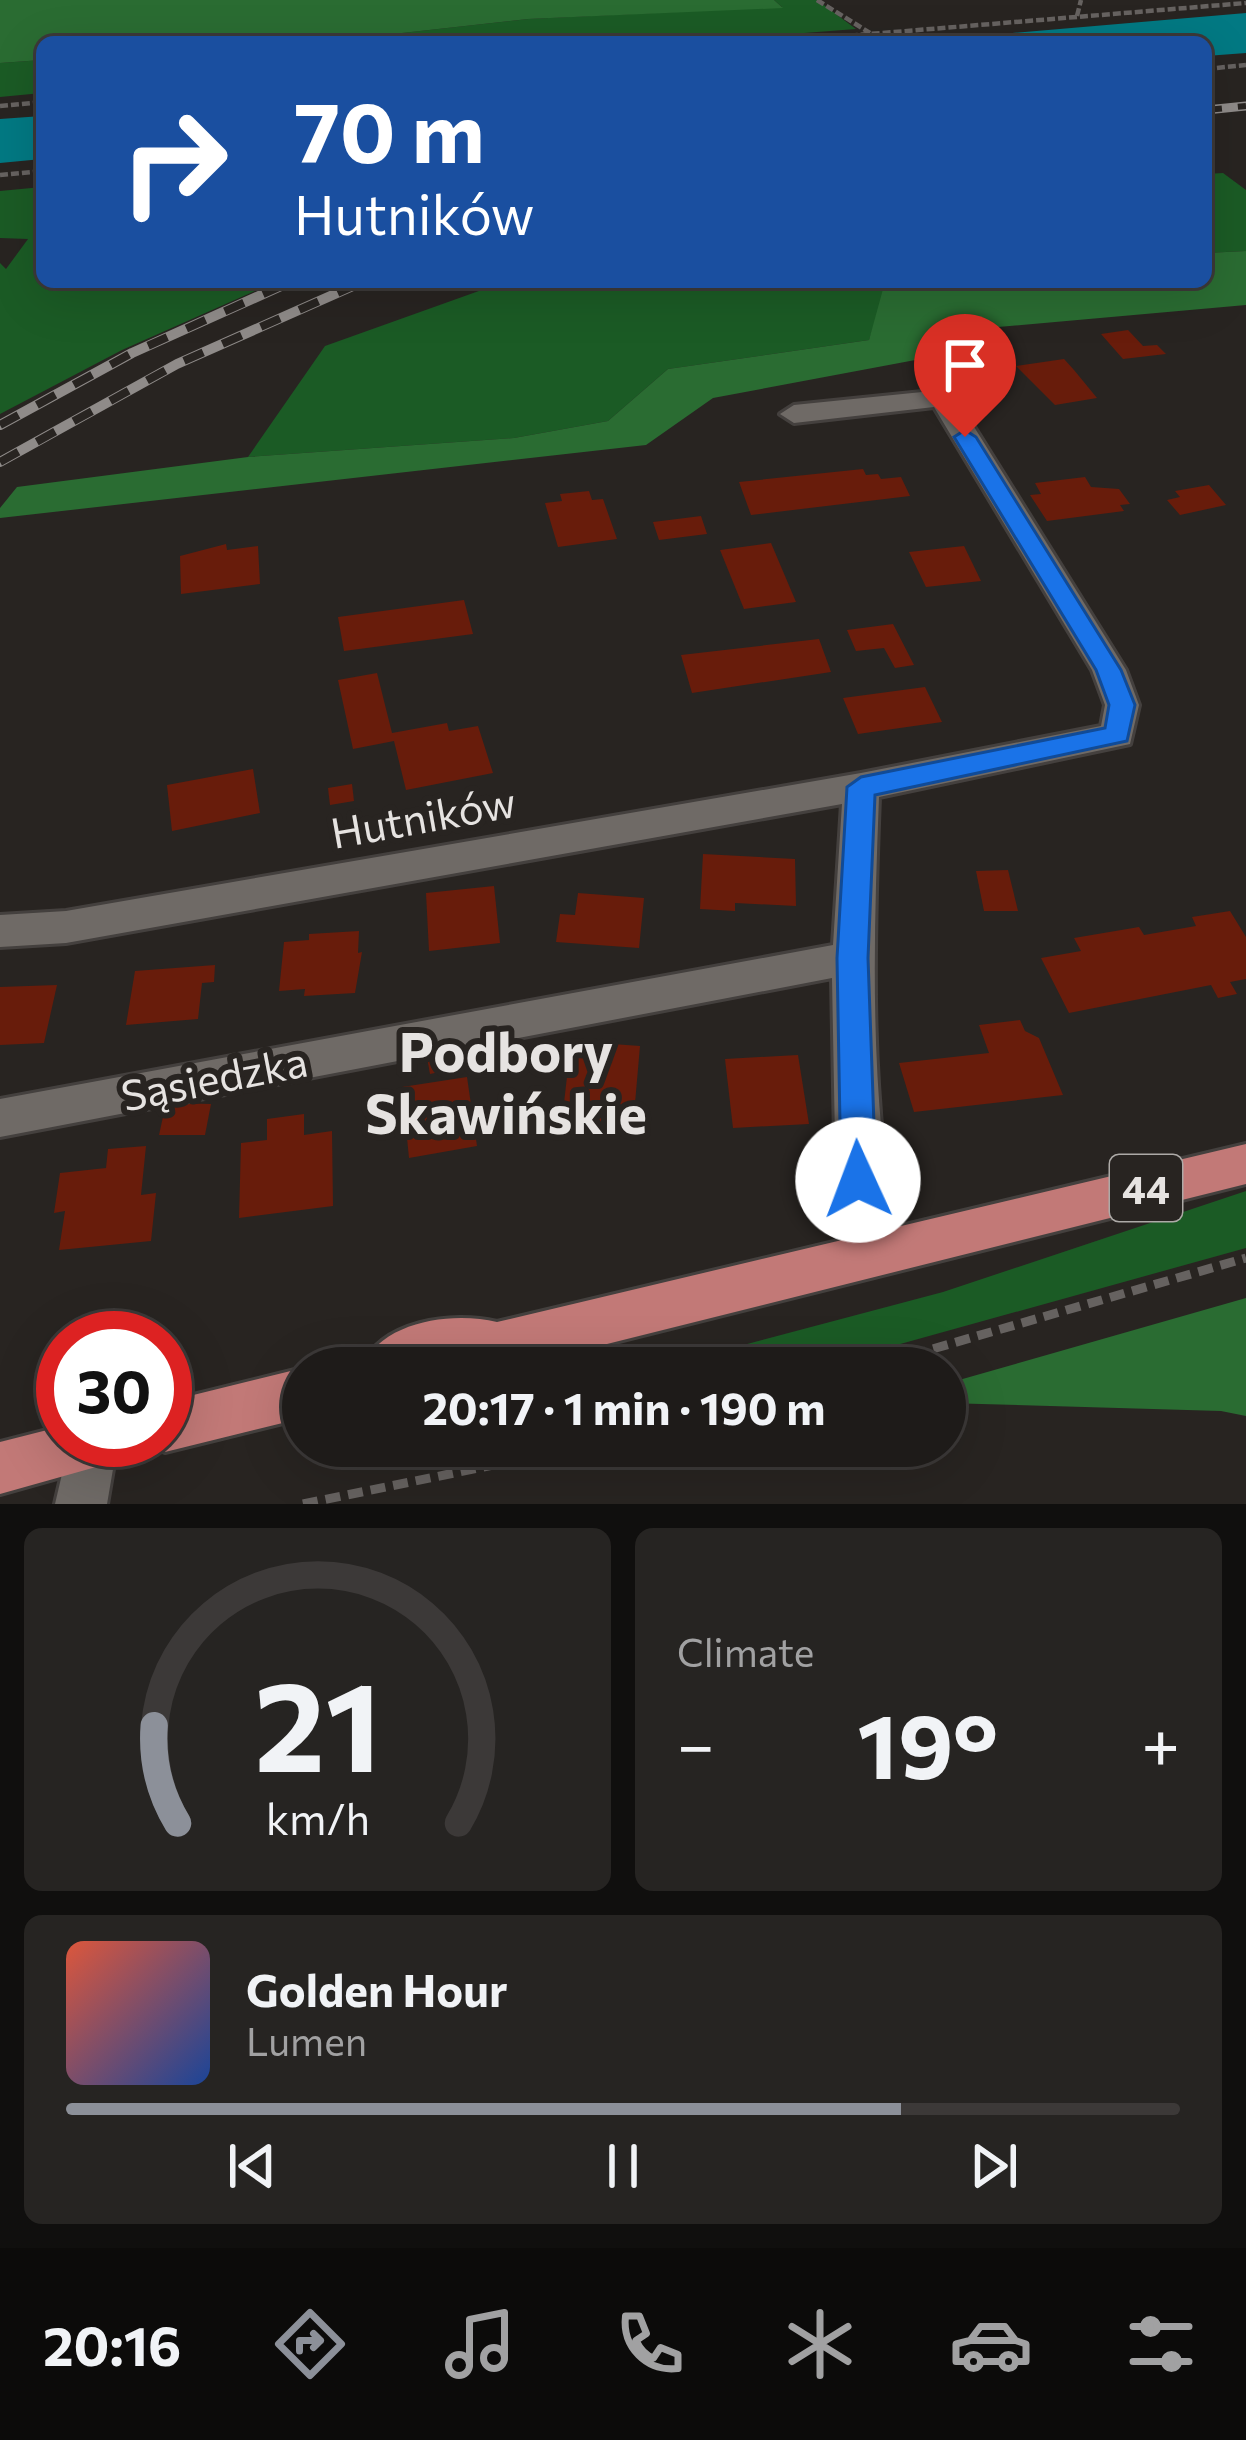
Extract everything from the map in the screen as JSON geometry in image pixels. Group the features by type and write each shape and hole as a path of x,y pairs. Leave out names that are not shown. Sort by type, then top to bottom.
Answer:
{"main road":[{"name":"44","path":"514,1347 1246,1164"},
{"name":"44","path":"434,1347 470,1338 472,1347"},
{"path":"192,1420 282,1398"},
{"path":"0,1468 36,1459"}],"street":[{"name":"Hutników","path":"0,931 89,923 861,787 1117,735 1122,705 1108,670 942,398 794,415"},
{"path":"861,787 852,958 858,1180 875,1254"},
{"name":"Sąsiedzka","path":"0,1118 852,958"},
{"path":"81,1504 94,1467"}],"path":[{"path":"817,0 872,34"},
{"path":"1076,17 1081,0"},
{"path":"847,36 1246,3"},
{"path":"1212,68 1246,65"},
{"path":"0,106 36,103"},
{"path":"0,175 36,172"},
{"path":"939,1347 1246,1258"},
{"path":"303,1504 384,1492 494,1467"}],"green space":[{"path":"0,0 774,0 783,8 528,19 375,36 36,36 36,60 0,63"},
{"path":"774,0 817,0 856,29 766,36 375,36 528,19 782,7"},
{"path":"36,60 36,94 0,97 0,63"},
{"path":"1223,173 1246,190 1246,251 1212,253 1212,174"},
{"path":"36,188 36,288 262,288 122,350 0,414 0,263 6,269 28,239 0,238 0,191"},
{"path":"1246,251 1246,305 953,331 926,358 713,398 646,445 0,518 0,508 17,487 248,457 514,438 608,421 668,369 869,340 883,288 1212,288 1212,253"},
{"path":"487,288 886,288 869,340 668,369 608,421 514,438 248,457 325,346"},
{"path":"1246,1191 1246,1248 890,1347 736,1347 943,1292"},
{"path":"1246,1298 1246,1416 1221,1411 966,1404 966,1378"}],"water":[{"path":"1246,13 1246,53 1212,56 1212,36 977,36"},
{"path":"36,116 36,160 0,163 0,119"}],"building":[{"path":"1128,330 1143,346 1157,345 1166,354 1123,359 1101,334"},
{"path":"1064,359 1097,398 1055,405 1016,366"},
{"path":"863,469 866,475 878,474 881,479 901,477 910,496 751,515 739,482"},
{"path":"1085,477 1091,487 1119,489 1130,504 1120,505 1124,511 1047,521 1030,495 1041,494 1035,483"},
{"path":"1209,485 1226,505 1180,515 1167,500 1180,497 1175,491"},
{"path":"589,491 592,500 603,499 617,539 558,547 545,503 562,501 560,494"},
{"path":"701,516 707,534 659,540 653,522"},
{"path":"771,543 796,602 744,609 720,550"},
{"path":"226,544 227,550 258,546 260,584 181,594 180,556"},
{"path":"964,546 981,581 926,587 909,552"},
{"path":"464,600 473,634 344,651 338,617"},
{"path":"893,624 914,665 895,668 884,648 856,651 847,630"},
{"path":"819,639 831,672 692,693 681,655"},
{"path":"377,673 392,733 447,723 449,731 478,726 493,773 406,790 394,741 353,749 338,680"},
{"path":"925,687 942,722 858,734 843,698"},
{"path":"253,769 260,813 172,831 167,785"},
{"path":"352,784 354,801 330,805 328,788"},
{"path":"703,854 795,859 796,906 735,903 735,911 700,909"},
{"path":"1008,870 1018,911 984,911 976,871"},
{"path":"494,886 500,943 429,951 426,893"},
{"path":"578,893 644,898 639,948 556,942 560,914 575,915"},
{"path":"1230,911 1246,937 1246,979 1230,982 1237,994 1218,998 1211,985 1069,1013 1041,958 1081,951 1074,938 1139,927 1144,935 1196,926 1192,917"},
{"path":"359,931 358,953 362,952 355,993 304,996 305,989 279,991 284,942 309,940 309,934"},
{"path":"215,965 214,982 202,983 198,1019 126,1025 135,971"},
{"path":"57,985 44,1043 0,1045 0,987"},
{"path":"1020,1020 1025,1031 1039,1038 1063,1095 914,1112 899,1063 989,1053 979,1025"},
{"path":"571,1041 640,1046 633,1126 562,1121"},
{"path":"451,1048 454,1069 430,1074 426,1052"},
{"path":"798,1055 809,1124 733,1128 725,1059"},
{"path":"467,1077 477,1146 409,1158 402,1087"},
{"path":"166,1103 211,1104 205,1135 159,1135"},
{"path":"304,1114 304,1135 332,1131 333,1206 239,1218 241,1143 267,1140 267,1119"},
{"path":"146,1146 141,1195 156,1193 151,1241 59,1250 65,1211 54,1213 60,1173 106,1168 108,1149"}],"railway":[{"path":"1212,109 1246,106"},
{"path":"0,425 132,353 277,288"},
{"path":"0,462 177,364 348,288"}],"district":[{"name":"Podbory Skawińskie","path":"506,1081"}],"route":[{"path":"858,1180 852,958 861,787 1117,735 1122,705 1108,670 965,437"}]}
